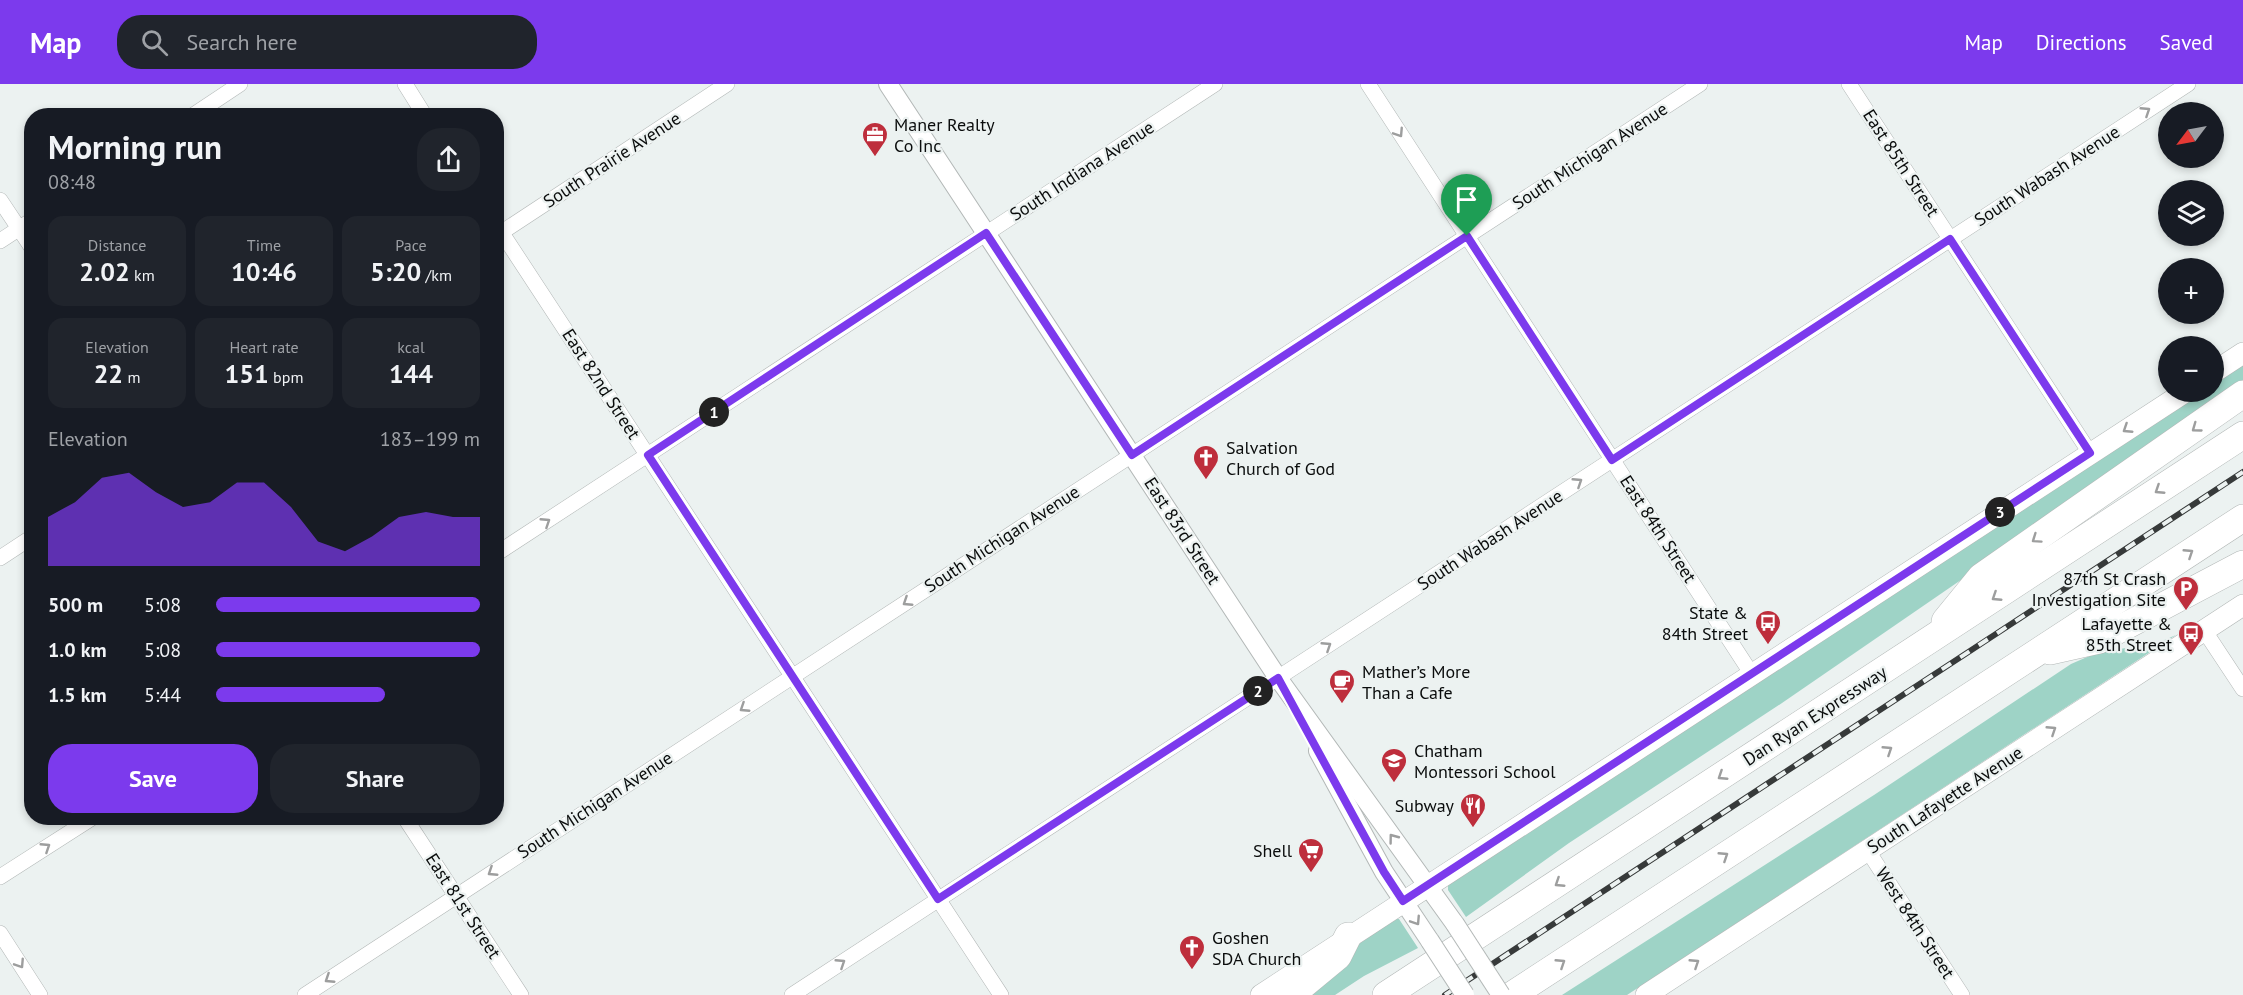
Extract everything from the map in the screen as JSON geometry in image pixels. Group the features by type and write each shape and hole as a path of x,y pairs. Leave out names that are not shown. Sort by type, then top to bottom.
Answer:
{"highway":[{"path":"1929,641 1981,577 2243,393"},
{"name":"Dan Ryan Expressway","path":"1386,995 2243,435"},
{"path":"1512,995 2243,518"},
{"path":"2034,654 2099,640 2243,564"},
{"path":"1291,995 1338,956 1348,936"}],"main road":[{"path":"2224,365 2243,353"},
{"path":"1261,995 1348,936 2169,402"},
{"name":"South Lafayette Avenue","path":"1646,995 2243,604"}],"street":[{"path":"204,108 240,84"},
{"path":"405,84 420,108"},
{"name":"South Prairie Avenue","path":"504,227 727,84"},
{"name":"East 83rd Street","path":"888,84 1278,678 1428,885 1501,995"},
{"name":"South Indiana Avenue","path":"504,549 1215,84"},
{"name":"East 84th Street","path":"1368,84 1751,673"},
{"name":"South Michigan Avenue","path":"304,995 1700,84"},
{"name":"East 85th Street","path":"1849,84 2090,453"},
{"name":"South Wabash Avenue","path":"792,995 2188,84"},
{"path":"0,200 24,223"},
{"path":"0,241 24,225"},
{"name":"East 82nd Street","path":"504,240 648,455 1001,995"},
{"path":"0,558 24,542"},
{"path":"2204,630 2243,689"},
{"name":"East 83rd Street","path":"1278,678 1384,872 1465,995"},
{"path":"0,877 81,825"},
{"name":"East 81st Street","path":"410,825 521,995"},
{"name":"West 84th Street","path":"1868,851 1962,995"},
{"path":"0,933 40,995"}],"green space":[{"path":"2243,363 2243,386 2224,399 2224,375"},
{"path":"2185,402 2220,402 1782,703 1569,843 1466,917 1448,890 1448,884"},
{"path":"2176,635 1627,995 1562,995 1874,795 2071,664 2101,651 2153,645"},
{"path":"1394,919 1399,919 1418,948 1364,976 1335,995 1301,995 1369,935"}],"railway":[{"path":"1445,995 2243,472"}],"place":[{"name":"Maner Realty Co Inc","path":"875,158"},
{"name":"Salvation Church of God","path":"1206,481"},
{"name":"87th St Crash Investigation Site","path":"2186,612"},
{"name":"State & 84th Street","path":"1768,646"},
{"name":"Lafayette & 85th Street","path":"2191,657"},
{"name":"Mather’s More Than a Cafe","path":"1342,705"},
{"name":"Chatham Montessori School","path":"1394,784"},
{"name":"Subway","path":"1473,829"},
{"name":"Shell","path":"1311,874"},
{"name":"Goshen SDA Church","path":"1192,971"}],"route":[{"path":"986,233 1132,455 1467,236 1612,460 1950,239 2090,453 1403,901 1384,872 1278,678 938,899 648,455 986,233"}]}
